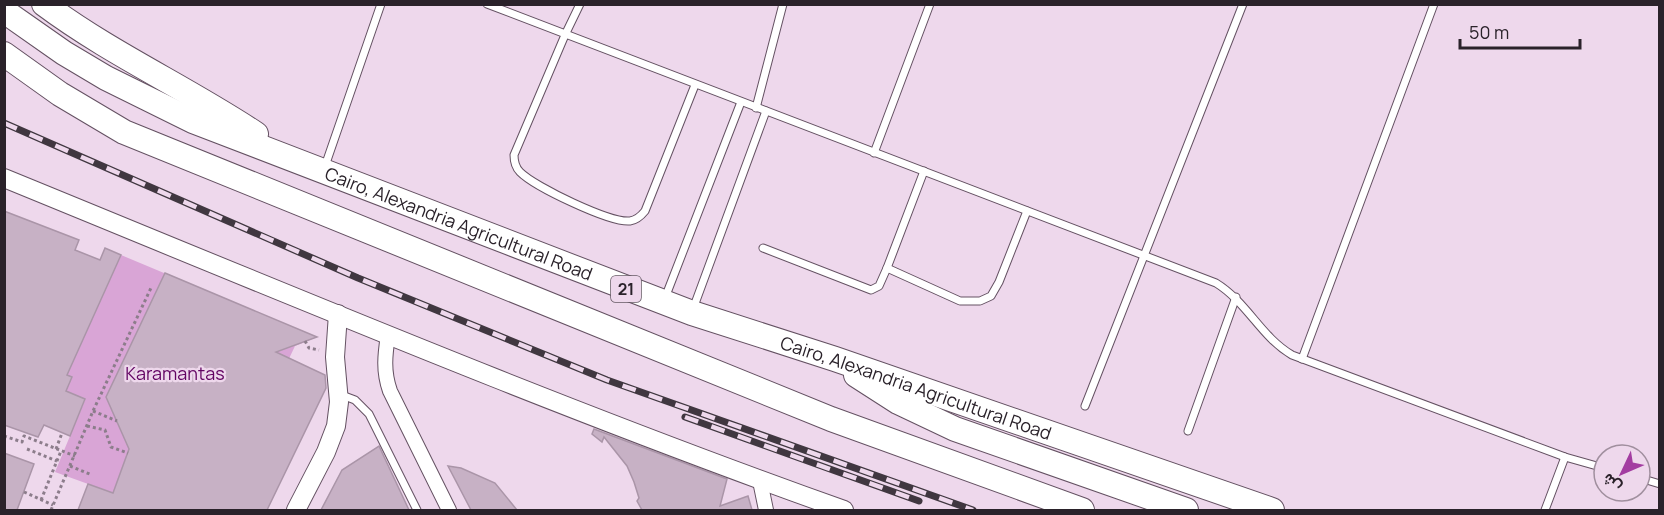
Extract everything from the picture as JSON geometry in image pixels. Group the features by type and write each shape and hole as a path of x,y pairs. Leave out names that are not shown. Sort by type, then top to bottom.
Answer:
{"highway":[{"path":"44,4 92,38 206,102 296,160"},
{"name":"Cairo, Alexandria Agricultural Road","path":"4,11 64,53 149,101 193,121 692,314 835,359 1272,510"},
{"name":"21","path":"4,54 60,94 124,132 831,419 1082,510"},
{"path":"835,359 876,389 955,429 1186,510"}],"street":[{"path":"4,178 388,335 760,480 844,510"},
{"path":"307,510 344,435 348,419 335,357 343,316"},
{"path":"388,335 384,361 385,376 390,391 448,510"},
{"path":"296,510 332,438 343,395"},
{"path":"760,480 766,510"}],"lane":[{"path":"324,171 381,4"},
{"path":"487,4 1216,283 1236,297 1275,344 1302,358 1565,457 1592,465"},
{"path":"580,4 514,155 514,161 522,174 571,202 598,212 631,220 642,216 695,84"},
{"path":"756,108 783,4"},
{"path":"874,153 930,4"},
{"path":"1085,406 1243,4"},
{"path":"1302,358 1434,4"},
{"path":"663,303 741,102"},
{"path":"692,314 766,111"},
{"path":"763,248 871,290 879,286 924,171"},
{"path":"887,268 960,301 980,301 992,296 1027,211"},
{"path":"1188,431 1236,297"},
{"path":"343,395 360,404 369,414 417,510"},
{"path":"1545,510 1565,457"}],"path":[{"path":"51,510 93,411 151,288"},
{"path":"93,411 117,421"},
{"path":"87,426 105,430 111,447 128,453"},
{"path":"56,449 62,433"},
{"path":"4,436 22,442 24,436 75,456"},
{"path":"27,449 57,461"},
{"path":"41,500 61,451"},
{"path":"70,466 92,475"},
{"path":"24,492 54,505"}],"green space":[{"name":"Karamantas","path":"121,255 317,337 295,346 228,487 129,449 113,493 55,472 85,400 60,389"}],"building":[{"path":"4,211 79,240 75,250 100,260 105,248 121,255 67,375 72,377 66,391 85,399 70,436 44,425 38,437 4,425"},
{"name":"Karamantas","path":"165,273 317,337 276,352 325,375 326,388 267,510 78,510 88,484 113,493 129,449 106,397"},
{"path":"594,429 727,479 720,506 748,496 752,510 642,510 637,501 639,498 627,466 604,437 602,442 592,434"},
{"path":"379,446 409,510 321,510 342,470"},
{"path":"4,453 34,464 17,510 4,510"},
{"path":"448,466 461,468 495,483 517,510 471,510"}],"railway":[{"path":"4,123 358,278 607,380 973,510"},
{"path":"685,417 919,501"}]}
